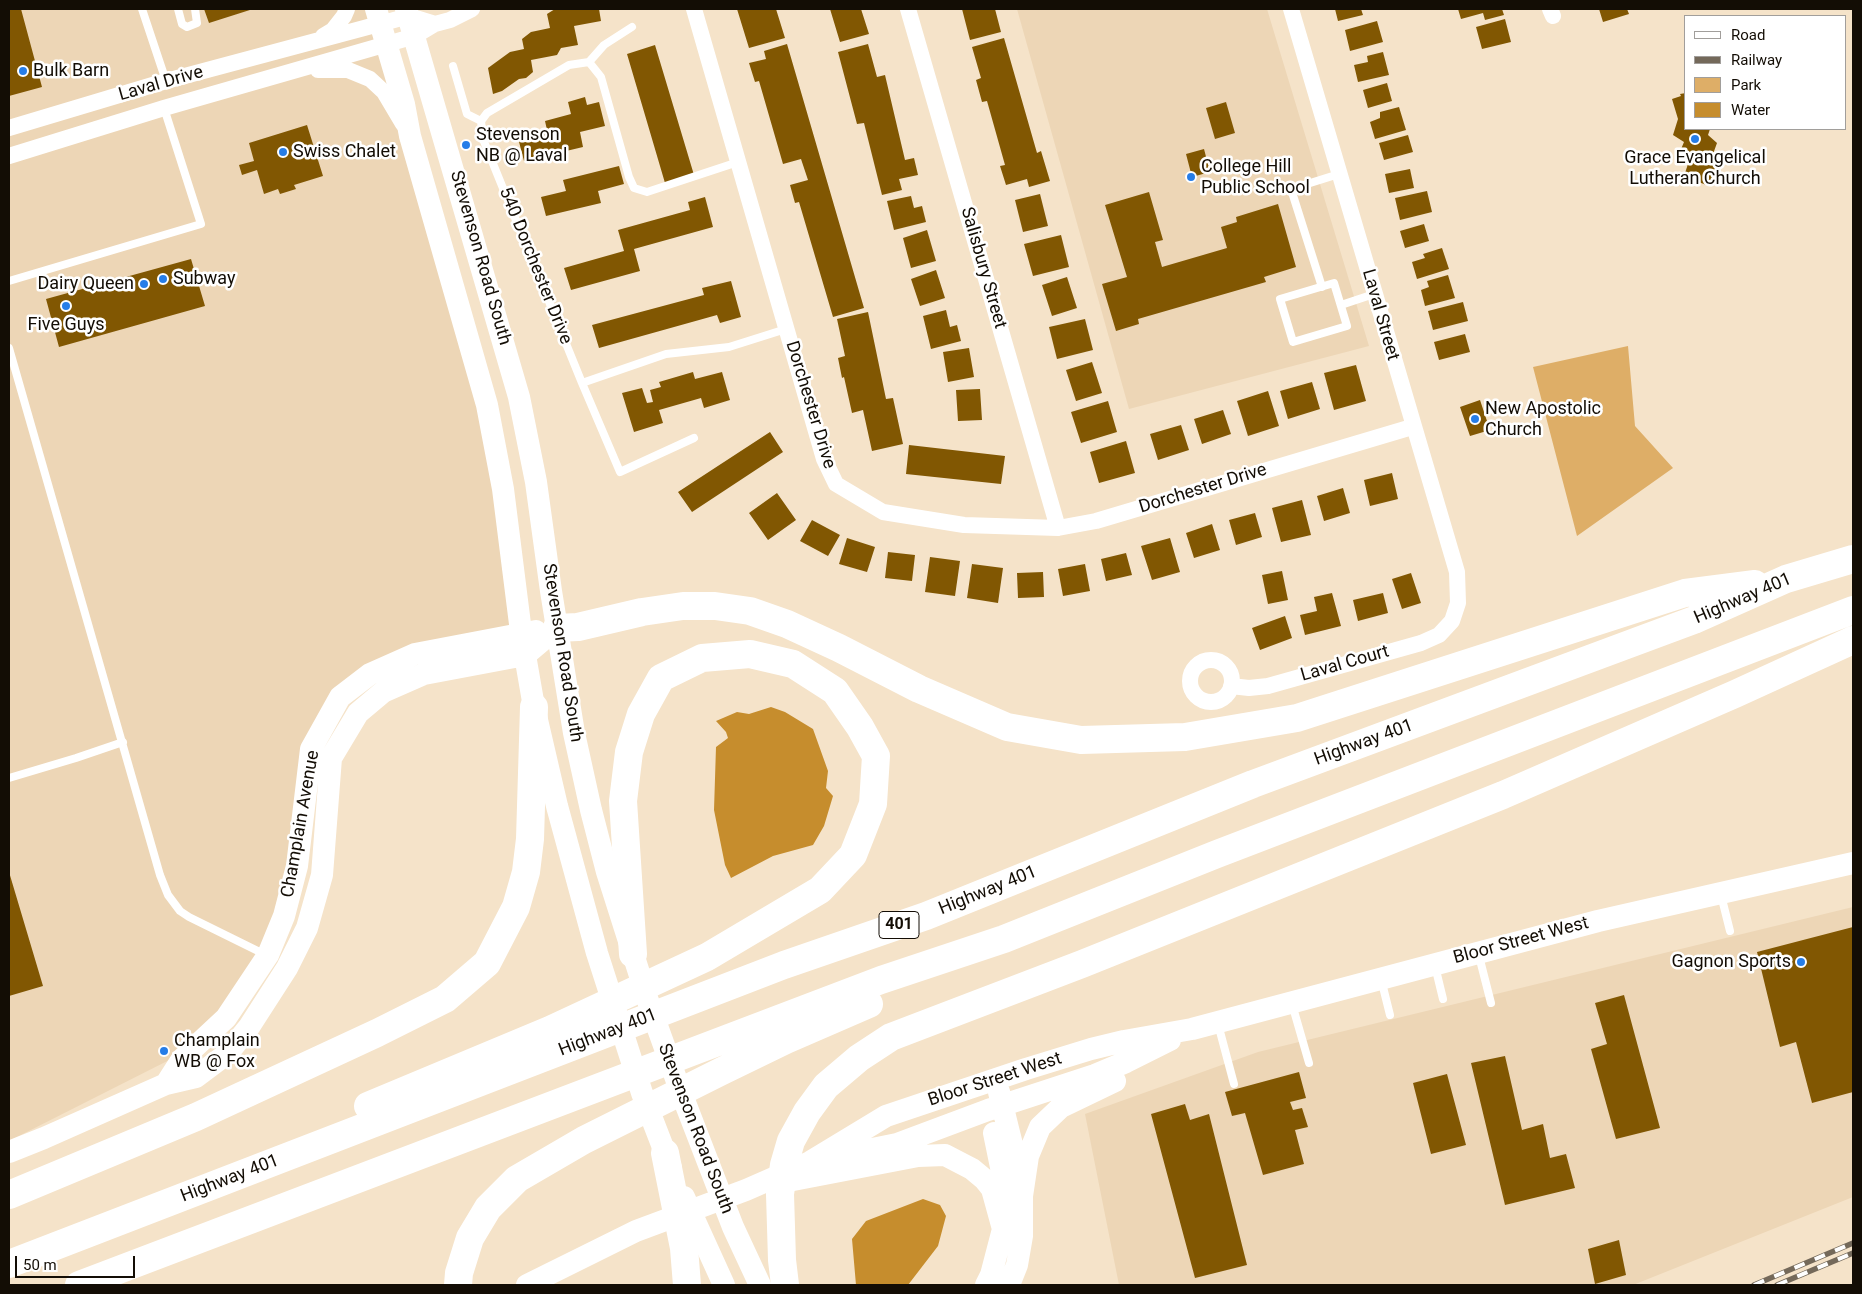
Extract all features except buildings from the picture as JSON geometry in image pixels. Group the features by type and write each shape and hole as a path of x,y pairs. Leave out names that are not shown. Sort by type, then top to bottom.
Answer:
{"highway":[{"name":"Highway 401","path":"9,1264 784,965 926,916 1262,781 1694,620 1786,579 1853,559"},
{"path":"557,628 578,627 642,612 683,606 715,606 750,611 787,624 919,689 1007,727 1082,740 1185,737 1297,718 1685,593 1786,579"},
{"path":"79,1285 881,980 1004,939 1217,854 1853,610"},
{"path":"785,1285 780,1194 784,1165 791,1141 807,1112 826,1086 859,1058 891,1037 1082,964 1503,795 1735,694 1853,640"},
{"path":"9,1255 550,1030 706,957 820,890 853,856 872,804 876,756 836,690 794,664 750,654 702,658 661,678 641,714 629,752 623,800 633,954"},
{"path":"9,1195 196,1117 377,1033 444,999 487,963 516,906 526,872 530,839 534,707"},
{"path":"458,1279 470,1238 488,1208 517,1179 584,1140 754,1055 861,1008 1004,939"},
{"path":"665,1153 693,1245 687,1285"}],"main road":[{"name":"Stevenson Road South","path":"410,20 519,397 536,482 574,733 607,872 678,1087 733,1227 760,1285"},
{"name":"Stevenson Road South","path":"381,25 404,104 410,136 487,405 502,489 525,656 534,707 557,806 597,953 642,1093 665,1153"},
{"name":"Champlain Avenue","path":"166,1084 182,1059 226,1018 268,955 284,916 297,866 311,749 340,698 370,674 415,654 521,632 557,628"},
{"path":"525,656 557,628"},
{"name":"Champlain Avenue","path":"11,1148 44,1138 166,1084 196,1077 228,1053 249,1027 287,968 307,928 322,875 331,758 358,713 383,692 424,674 525,656"},
{"name":"Bloor Street West","path":"527,1285 636,1231 746,1190 810,1162 886,1116 988,1081 1099,1047 1192,1029 1598,921 1853,863"},
{"path":"1022,1196 1028,1156 1033,1140 1047,1119 1061,1107 1173,1053 1217,1022"},
{"name":"Bloor Street West","path":"810,1162 898,1144 1118,1065 1192,1029"},
{"path":"988,1081 1018,1168 1022,1196 1022,1236 1016,1265 1009,1285"},
{"path":"986,1285 1003,1229 1005,1199 996,1108"},
{"path":"746,1190 918,1156 945,1155 972,1169 984,1179 992,1190 1003,1229"},
{"path":"693,1245 724,1285"}],"street":[{"name":"Laval Drive","path":"313,42 333,30 347,9"},
{"path":"410,20 435,24 450,20 472,9"},
{"name":"Dorchester Drive","path":"694,9 824,459 836,484 883,512 964,525 1058,528 1096,521 1412,427"},
{"name":"Salisbury Street","path":"908,9 1058,528"},
{"name":"Laval Street","path":"1291,9 1456,572 1458,603 1452,621"},
{"name":"Laval Drive","path":"9,128 166,81 313,42 381,25 410,20"},
{"name":"Laval Drive","path":"269,78 381,25"},
{"name":"Laval Drive","path":"9,156 269,78 325,69 348,70 370,79 384,92 410,136"},
{"name":"Laval Court","path":"1231,686 1249,688 1268,686 1421,643 1439,636 1452,621"}],"lane":[{"path":"142,9 166,81"},
{"path":"178,9 182,24 187,27 197,23 195,9"},
{"path":"453,66 467,114 480,121 487,113 569,64 589,62 604,45 632,27"},
{"path":"589,62 600,77 629,177 634,188 647,192 738,162"},
{"path":"9,281 201,224 164,108"},
{"name":"540 Dorchester Drive","path":"480,121 483,139 582,384 620,472 694,438"},
{"path":"1322,287 1291,189 1339,174"},
{"path":"1334,283 1341,305 1347,326 1293,342 1280,300 1334,283"},
{"path":"1341,305 1374,294"},
{"path":"582,384 666,354 729,347 786,328"},
{"path":"9,348 160,875 174,903 197,923 268,955"},
{"path":"9,778 123,742"},
{"path":"1720,894 1730,931"},
{"path":"1478,952 1491,1003"},
{"path":"1435,963 1443,998"},
{"path":"1381,978 1390,1015"},
{"path":"1292,1001 1309,1063"},
{"path":"1217,1022 1234,1084"}],"shaded area":[{"path":"9,9 366,9 483,419 518,630 405,652 326,706 285,925 195,1047 9,1141"},
{"name":"College Hill Public School","path":"1017,9 1267,9 1369,346 1129,409"},
{"path":"1853,907 1853,1197 1633,1285 1119,1285 1085,1114 1258,1052"}],"green space":[{"path":"1628,346 1635,426 1673,468 1577,536 1533,367"}],"water":[{"path":"771,707 785,712 813,729 828,771 826,788 833,796 824,826 813,845 773,856 731,878 725,865 714,810 716,747 728,738 726,732 716,721 737,712 749,714"},
{"path":"923,1199 940,1205 946,1216 938,1246 908,1285 856,1285 852,1239 866,1221"}],"railway":[{"path":"1754,1285 1853,1243"},
{"path":"1777,1285 1853,1253"}],"place":[{"name":"Bulk Barn","path":"23,71"},
{"name":"Grace Evangelical Lutheran Church","path":"1695,139"},
{"name":"Stevenson NB @ Laval","path":"466,145"},
{"name":"Swiss Chalet","path":"283,152"},
{"name":"College Hill Public School","path":"1191,177"},
{"name":"Subway","path":"163,279"},
{"name":"Dairy Queen","path":"144,284"},
{"name":"Five Guys","path":"66,306"},
{"name":"New Apostolic Church","path":"1475,419"},
{"name":"Gagnon Sports","path":"1801,962"},
{"name":"Champlain WB @ Fox","path":"164,1051"}]}
